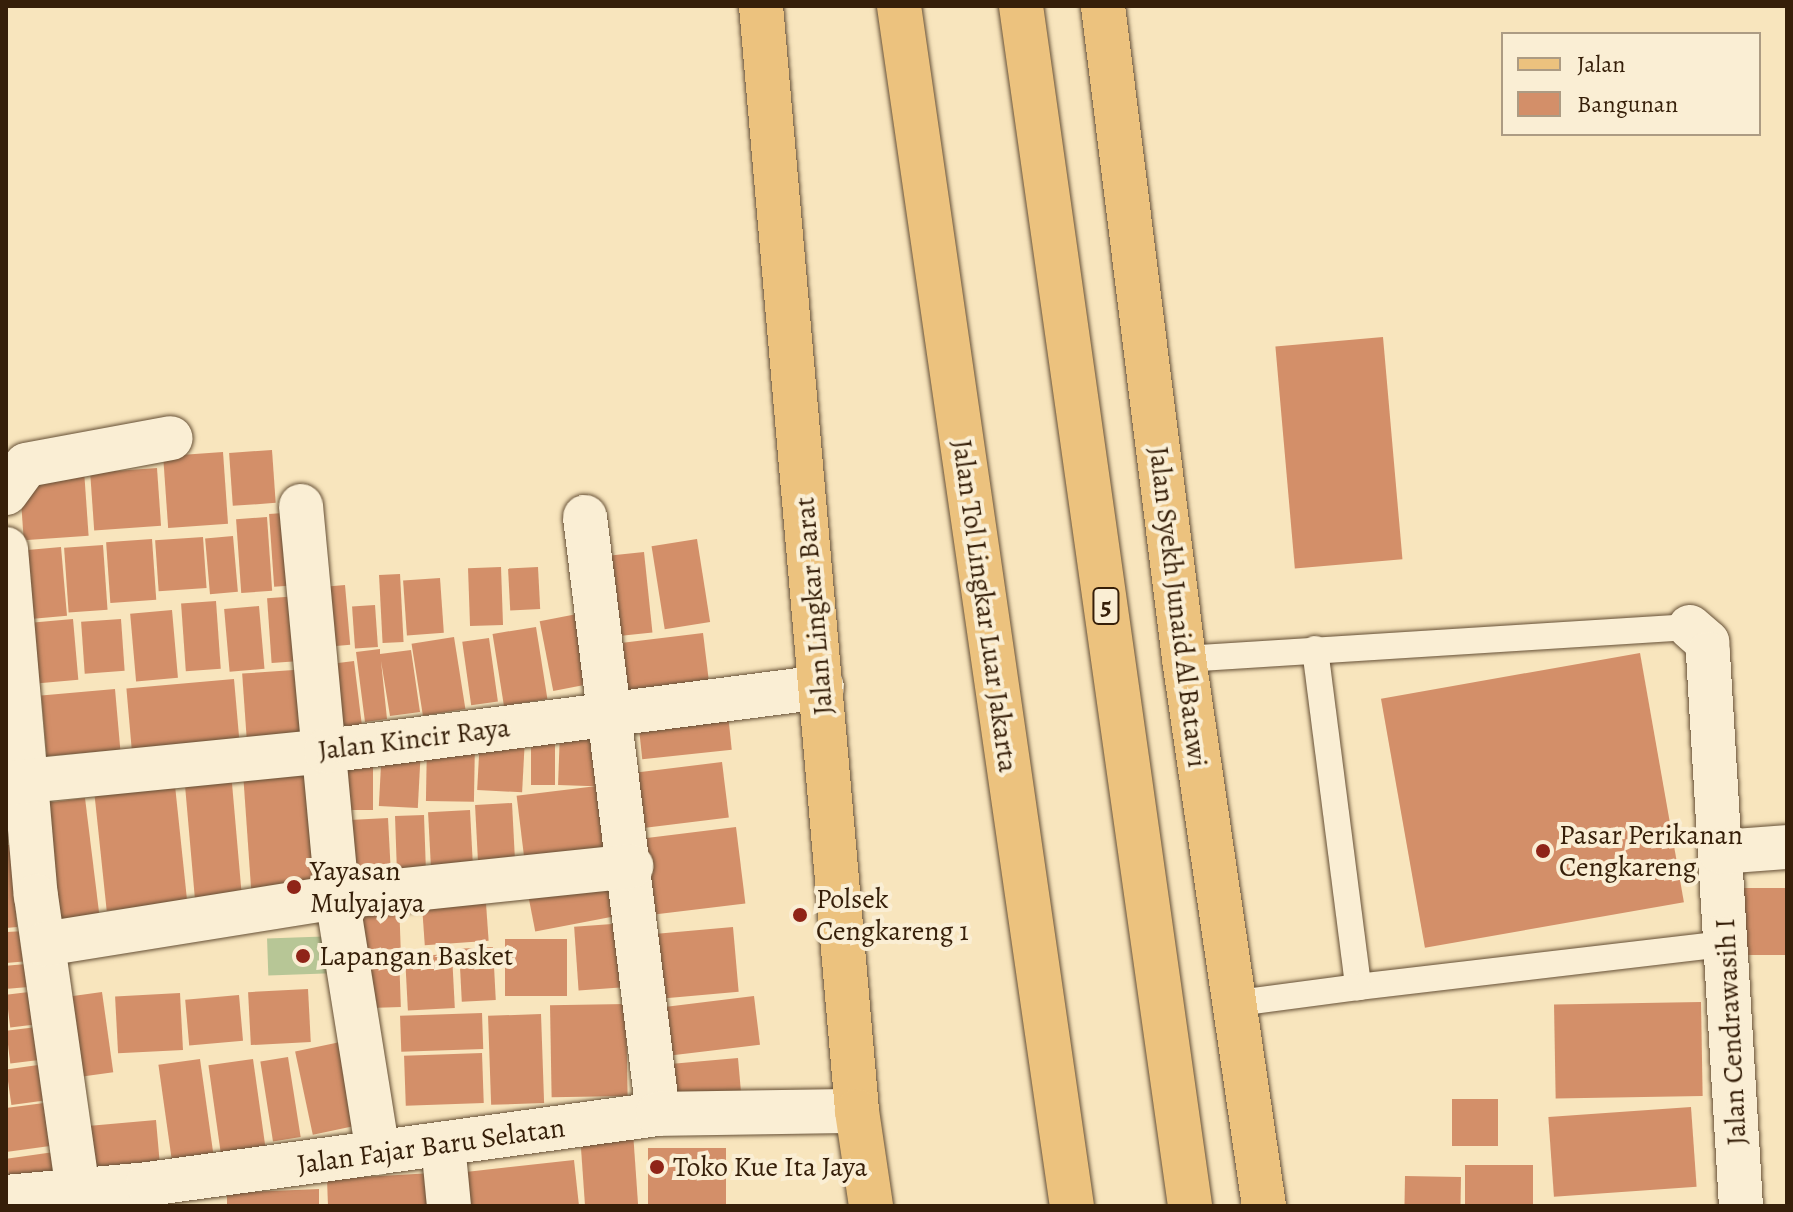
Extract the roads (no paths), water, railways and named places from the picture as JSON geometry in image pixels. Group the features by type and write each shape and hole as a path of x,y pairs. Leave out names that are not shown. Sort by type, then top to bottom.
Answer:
{"main road":[{"name":"Jalan Lingkar Barat","path":"761,6 857,1111 871,1206"},
{"name":"Jalan Tol Lingkar Luar Jakarta","path":"899,6 1072,1206"},
{"name":"5","path":"1021,6 1190,1206"},
{"name":"Jalan Syekh Junaid Al Batawi","path":"1103,6 1184,659 1231,1004 1264,1206"}],"street":[{"path":"6,493 26,465 171,438"},
{"path":"301,506 326,751 337,897 378,1153"},
{"path":"585,517 613,712 658,1114"},
{"path":"6,549 15,782 44,944 78,1191"},
{"name":"Jalan Cendrawasih I","path":"1690,627 1707,642 1741,1206"},
{"name":"Jalan Kincir Raya","path":"15,782 326,751 822,687"},
{"path":"1721,852 1787,847"},
{"path":"44,944 337,897 631,866"},
{"name":"Jalan Fajar Baru Selatan","path":"6,1197 78,1191 150,1195 378,1153 658,1114 857,1111"},
{"path":"443,1144 449,1206"}],"lane":[{"path":"1184,659 1690,627"},
{"path":"1315,649 1358,987"},
{"path":"1231,1004 1726,944"}],"place":[{"name":"Pasar Perikanan Cengkareng","path":"1543,851"},
{"name":"Yayasan Mulyajaya","path":"294,887"},
{"name":"Polsek Cengkareng 1","path":"800,915"},
{"name":"Lapangan Basket","path":"303,956"},
{"name":"Toko Kue Ita Jaya","path":"657,1167"}]}
